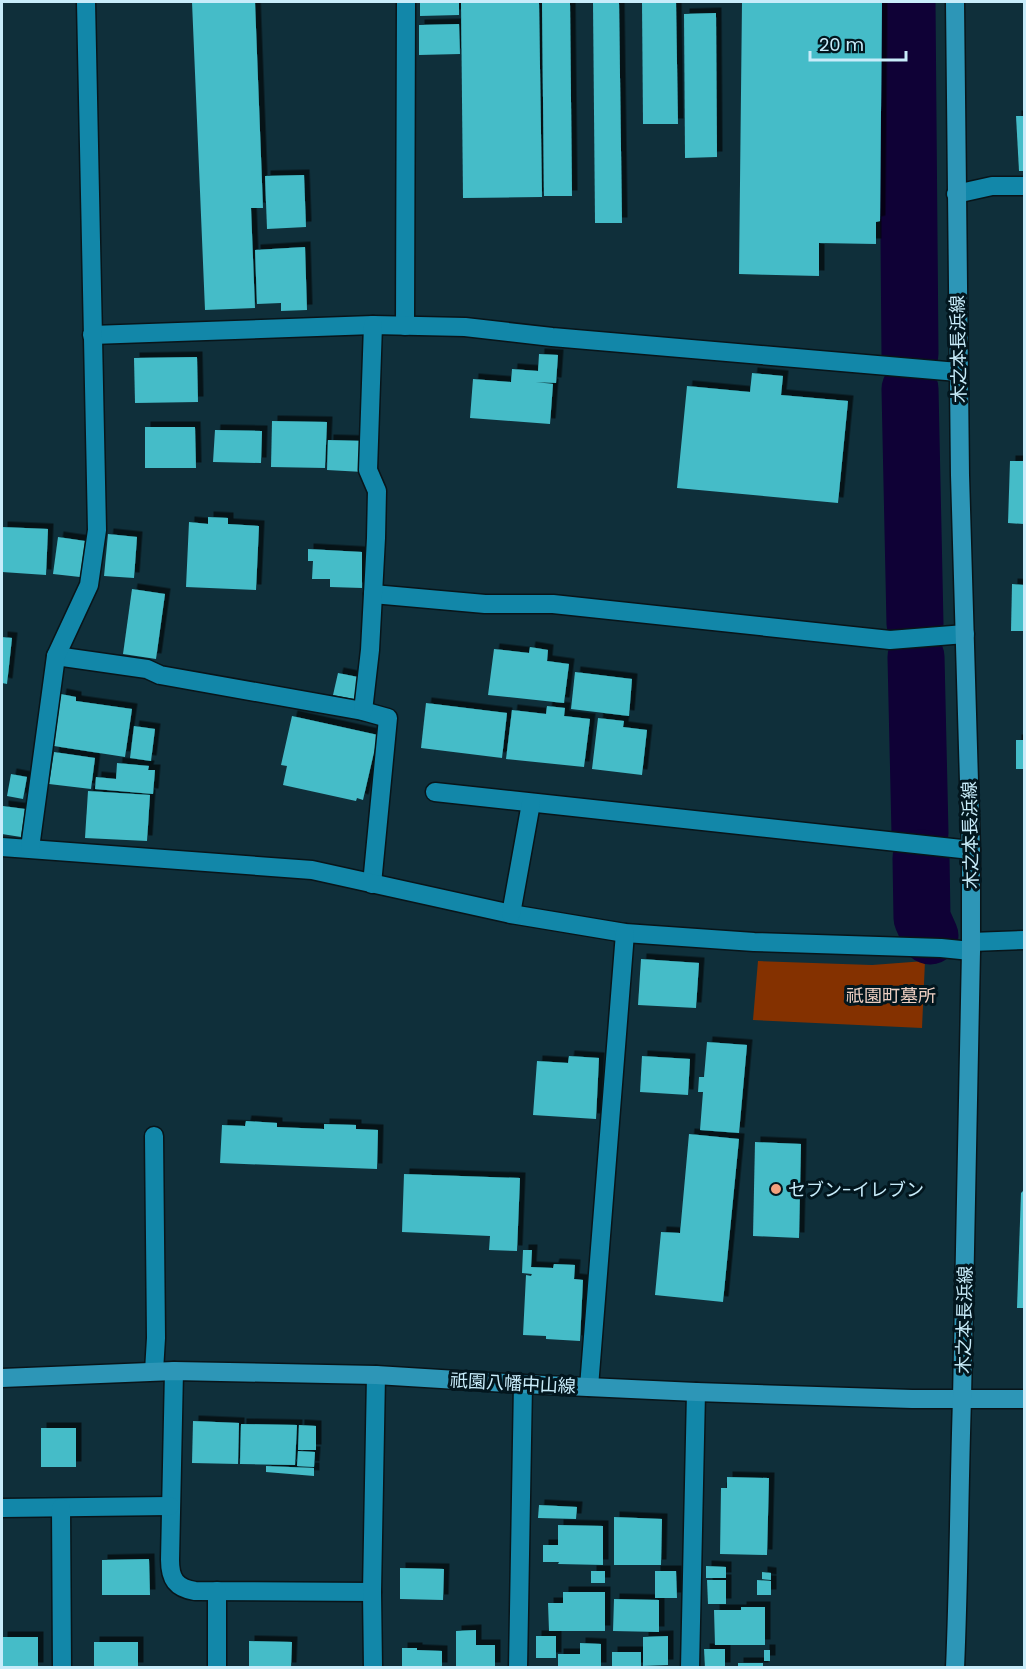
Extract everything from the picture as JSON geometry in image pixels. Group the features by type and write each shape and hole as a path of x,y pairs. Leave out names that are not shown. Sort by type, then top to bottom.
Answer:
{"main road":[{"name":"木之本長浜線","path":"955,2 958,372 971,850 971,947 955,1668"},
{"name":"祇園八幡中山線","path":"2,1378 154,1371 376,1375 696,1392 900,1399 1024,1399"}],"street":[{"path":"30,849 56,656 89,585 97,530 87,2"},
{"path":"405,326 406,2"},
{"path":"956,194 992,186 1024,186"},
{"path":"92,335 373,325 465,327 552,337 958,372"},
{"path":"363,711 370,650 377,491 368,470 373,325"},
{"path":"373,594 485,604 553,604 890,640 965,634"},
{"path":"56,656 147,669 159,675 363,711 388,718 372,884"},
{"path":"435,792 971,850"},
{"path":"511,914 531,803"},
{"path":"2,847 312,870 511,914 626,933 754,942 940,948 971,947 1024,940"},
{"path":"589,1387 626,933"},
{"path":"154,1136 156,1338 154,1371"},
{"path":"174,1371 170,1506 170,1566 173,1579 187,1590 195,1591 372,1592"},
{"path":"373,1668 376,1375"},
{"path":"518,1668 523,1384"},
{"path":"690,1668 696,1392"},
{"path":"2,1508 170,1506"},
{"path":"61,1508 62,1668"},
{"path":"217,1668 218,1591"}],"green space":[{"name":"祇園町墓所","path":"758,961 872,965 925,961 922,1028 753,1020"}],"building":[{"path":"192,2 255,2 263,208 251,208 255,308 205,310"},
{"path":"420,2 459,2 459,15 420,16"},
{"path":"461,2 539,2 542,197 463,198"},
{"path":"542,2 570,2 572,196 544,196"},
{"path":"593,2 619,2 622,223 595,223"},
{"path":"642,2 676,2 678,124 643,124"},
{"path":"742,2 882,2 880,221 876,222 876,244 819,243 819,276 739,274"},
{"path":"716,13 717,157 685,158 684,14"},
{"path":"459,24 460,54 419,55 419,25"},
{"path":"1016,116 1024,116 1024,171 1019,171"},
{"path":"304,175 306,227 267,229 265,176"},
{"path":"305,247 307,310 281,311 281,303 257,304 255,250"},
{"path":"539,354 558,355 556,383 536,382 553,384 550,424 470,418 473,379 511,382 512,369 538,371"},
{"path":"197,357 198,402 135,403 134,358"},
{"path":"752,373 783,376 781,395 848,401 838,503 677,488 687,386 750,392"},
{"path":"272,421 327,422 325,468 271,467"},
{"path":"145,427 195,427 196,468 145,468"},
{"path":"215,430 262,431 261,463 213,462"},
{"path":"328,440 364,441 363,472 327,470"},
{"path":"1010,461 1024,461 1024,524 1008,523"},
{"path":"208,517 228,518 228,524 259,526 256,590 186,587 189,522 208,524"},
{"path":"2,527 48,529 46,575 2,572"},
{"path":"108,534 137,537 134,578 104,576"},
{"path":"58,537 85,541 80,577 53,574"},
{"path":"308,549 362,552 362,588 330,587 330,579 312,579 313,561 308,561"},
{"path":"1012,584 1024,585 1024,631 1011,631"},
{"path":"132,589 165,594 156,659 123,654"},
{"path":"2,637 12,638 7,684 2,683"},
{"path":"530,647 548,650 547,661 569,664 564,703 488,695 494,649 529,653"},
{"path":"575,672 632,679 629,716 571,709"},
{"path":"338,673 358,677 354,699 333,695"},
{"path":"61,694 76,697 76,701 132,709 125,757 54,746"},
{"path":"426,703 507,713 502,758 421,748"},
{"path":"547,706 565,708 564,716 590,719 584,767 506,759 512,710 546,714"},
{"path":"292,716 378,735 363,800 357,798 356,801 283,785 287,766 281,765"},
{"path":"598,718 624,721 623,727 647,730 642,775 592,769"},
{"path":"134,726 155,729 151,761 130,758"},
{"path":"1016,740 1024,740 1024,769 1016,769"},
{"path":"54,752 95,758 91,789 49,784"},
{"path":"117,763 149,766 148,770 155,770 153,794 95,789 96,777 116,779"},
{"path":"11,774 27,777 23,799 7,796"},
{"path":"88,791 150,795 147,841 85,838"},
{"path":"3,806 25,809 21,837 2,834"},
{"path":"641,959 699,963 696,1008 638,1005"},
{"path":"707,1042 747,1045 739,1133 700,1130 703,1092 698,1092 699,1077 704,1077"},
{"path":"569,1056 599,1058 596,1119 533,1115 537,1061 568,1063"},
{"path":"642,1056 690,1059 688,1095 640,1092"},
{"path":"246,1121 277,1123 277,1127 324,1129 324,1124 356,1125 356,1129 378,1130 377,1169 220,1163 222,1125 245,1126"},
{"path":"689,1134 739,1139 723,1302 655,1295 661,1232 680,1233"},
{"path":"755,1142 801,1144 799,1238 753,1236"},
{"path":"404,1174 520,1178 517,1251 489,1250 490,1236 402,1232"},
{"path":"1024,1190 1024,1308 1017,1308 1021,1193"},
{"path":"523,1250 532,1250 531,1267 553,1268 554,1264 575,1265 574,1279 583,1280 580,1341 523,1335 526,1275 531,1276 532,1274 522,1273"},
{"path":"193,1421 239,1423 238,1464 192,1463"},
{"path":"241,1424 297,1425 295,1465 240,1464"},
{"path":"299,1425 316,1426 316,1450 298,1450"},
{"path":"41,1428 76,1428 76,1467 41,1467"},
{"path":"298,1451 315,1452 314,1467 297,1466"},
{"path":"266,1466 314,1468 314,1476 266,1472"},
{"path":"727,1477 769,1478 767,1555 720,1554 721,1488 727,1488"},
{"path":"539,1505 577,1507 576,1519 538,1518"},
{"path":"614,1517 662,1519 661,1565 614,1565"},
{"path":"558,1525 603,1526 603,1565 543,1562 543,1545 558,1545"},
{"path":"149,1559 150,1595 102,1595 102,1560"},
{"path":"706,1566 726,1567 726,1578 706,1578"},
{"path":"400,1568 444,1569 443,1600 400,1599"},
{"path":"591,1571 605,1571 605,1583 591,1583"},
{"path":"655,1571 676,1571 677,1598 655,1598"},
{"path":"762,1572 771,1573 771,1580 762,1579"},
{"path":"707,1580 726,1580 726,1604 708,1604"},
{"path":"757,1580 771,1581 771,1595 757,1595"},
{"path":"563,1592 605,1592 605,1631 549,1631 548,1603 563,1603"},
{"path":"614,1599 659,1600 659,1632 613,1631"},
{"path":"741,1607 765,1607 765,1645 715,1645 714,1610 741,1610"},
{"path":"476,1630 476,1645 495,1645 495,1668 456,1668 456,1631"},
{"path":"536,1636 556,1636 556,1658 536,1658"},
{"path":"668,1636 668,1665 643,1666 643,1637"},
{"path":"2,1637 38,1637 38,1668 2,1668"},
{"path":"249,1641 292,1642 291,1668 249,1668"},
{"path":"94,1642 138,1642 138,1668 94,1668"},
{"path":"580,1643 601,1644 601,1668 558,1668 558,1654 580,1654"},
{"path":"402,1648 442,1651 442,1668 402,1668"},
{"path":"704,1649 725,1649 725,1668 705,1668"},
{"path":"764,1650 770,1650 770,1661 764,1661"},
{"path":"612,1652 641,1652 641,1668 612,1668"},
{"path":"738,1663 763,1663 763,1668 738,1668"}],"waterway":[{"path":"907,2 910,354"},
{"path":"910,389 915,624"},
{"path":"916,657 920,833"},
{"path":"921,858 922,918 930,936"}],"place":[{"name":"セブン-イレブン","path":"776,1189"}]}
